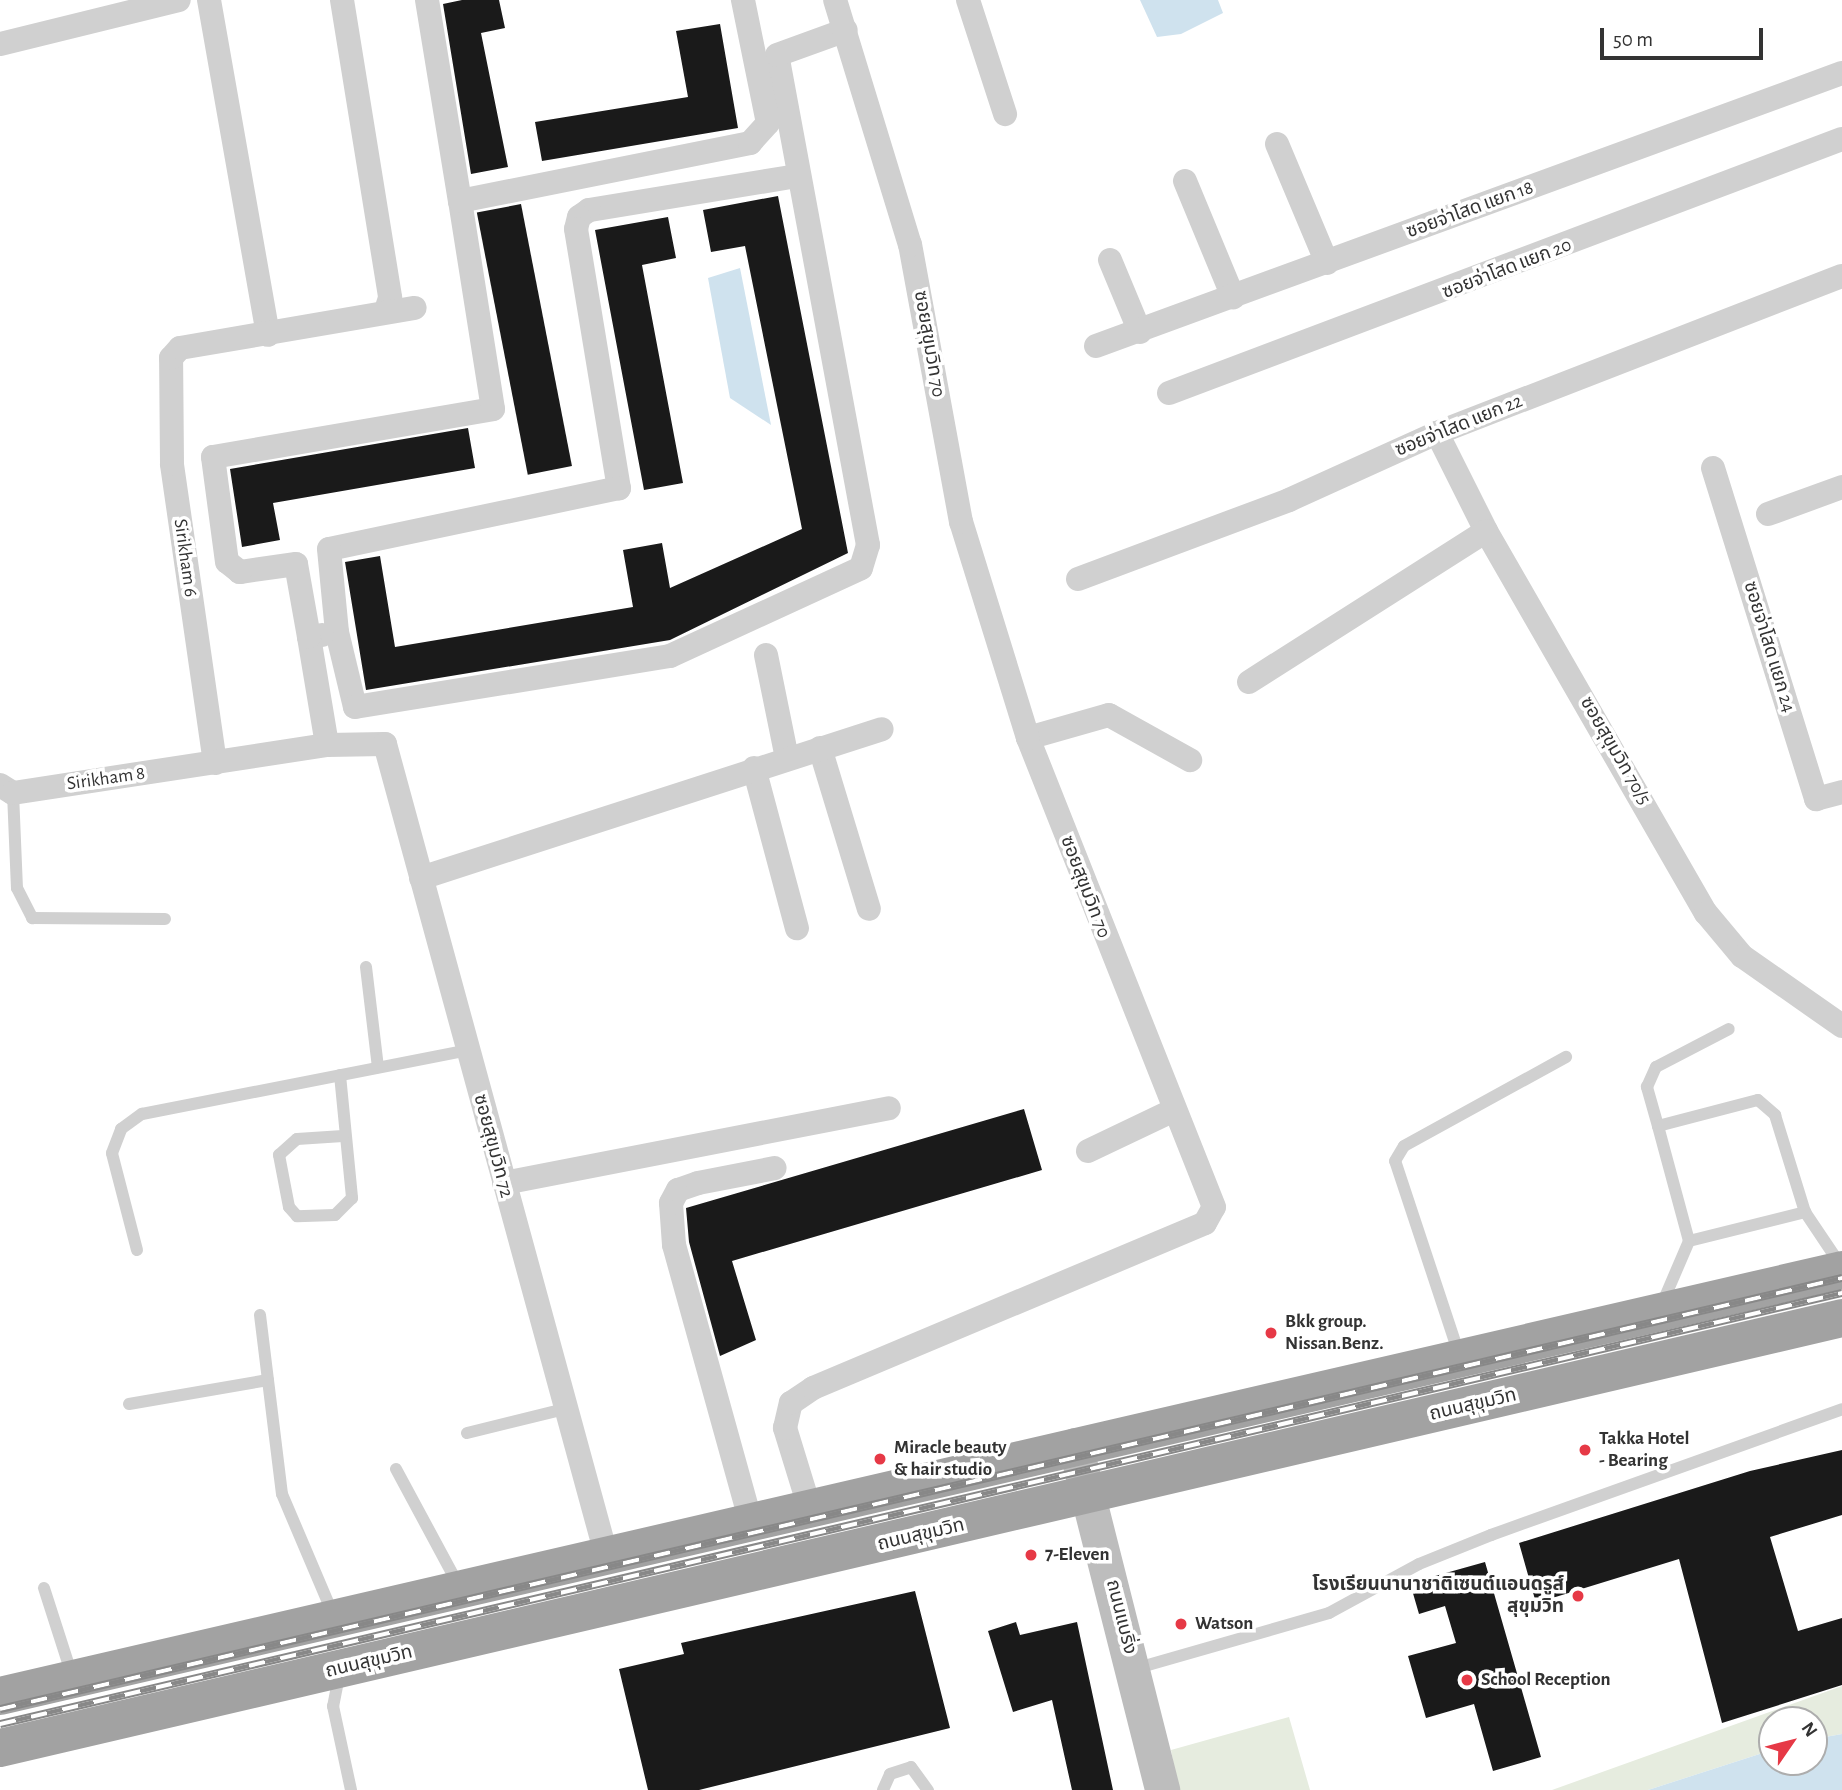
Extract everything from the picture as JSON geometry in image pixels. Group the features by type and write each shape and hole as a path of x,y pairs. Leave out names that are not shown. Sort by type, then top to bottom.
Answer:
{"highway":[{"path":"0,1696 750,1519 1842,1269"},
{"name":"ถนนสุขุมวิท","path":"0,1748 1090,1496 1842,1318"}],"main road":[{"name":"ถนนแบริ่ง","path":"1075,1446 1134,1669 1162,1790"}],"street":[{"path":"0,44 179,0"},
{"path":"209,0 268,335 373,317 386,310 415,307"},
{"path":"342,0 390,298 386,310"},
{"path":"327,745 296,564 240,572 227,562 211,462 218,456 493,409 427,0"},
{"path":"460,201 750,143 768,123 743,0"},
{"name":"ซอยสุขุมวิท 70","path":"809,1506 785,1428 791,1403 813,1388 1213,1217 1174,1110 1028,738 961,522 910,245 835,0"},
{"path":"968,0 1005,114"},
{"path":"797,176 589,210 579,217 576,229 619,488 334,545 326,555 337,632 351,700 355,707 371,707 670,656 860,568 868,545 797,176 778,53 846,30"},
{"name":"ซอยจ่าโสด แยก 18","path":"1096,345 1140,332 1842,73"},
{"name":"ซอยจ่าโสด แยก 20","path":"1169,393 1842,139"},
{"path":"1277,144 1327,263"},
{"path":"1185,181 1233,297"},
{"path":"1110,260 1140,332"},
{"name":"ซอยจ่าโสด แยก 22","path":"1078,579 1289,500 1437,433 1842,276"},
{"name":"Sirikham 6","path":"215,763 172,464 174,352 268,335"},
{"name":"ซอยสุขุมวิท 70/5","path":"1437,433 1486,531 1726,941 1842,1026"},
{"name":"ซอยจ่าโสด แยก 24","path":"1713,468 1816,799 1842,792"},
{"path":"1768,514 1842,486"},
{"path":"1249,682 1486,531"},
{"path":"309,637 337,632"},
{"path":"766,655 786,758"},
{"path":"1028,738 1109,715 1190,760"},
{"path":"421,878 754,768 882,729"},
{"name":"Sirikham 8","path":"6,789 379,740"},
{"name":"ซอยสุขุมวิท 72","path":"379,740 387,750 606,1554"},
{"path":"820,748 869,909"},
{"path":"754,768 797,928"},
{"path":"504,1183 889,1108"},
{"path":"1088,1151 1174,1110"},
{"path":"750,1519 674,1245 671,1203 678,1190 698,1182 775,1168"}],"lane":[{"path":"6,789 18,888 32,918 165,919"},
{"path":"366,967 378,1067"},
{"path":"1659,1311 1689,1241 1647,1087 1656,1067 1729,1029"},
{"path":"137,1250 112,1153 121,1129 142,1114 467,1050"},
{"path":"1459,1356 1395,1161 1404,1146 1566,1057"},
{"path":"340,1075 348,1121 343,1136 352,1198 348,1206 335,1215 297,1216 289,1207 279,1155 297,1139 343,1136"},
{"path":"1658,1126 1758,1100 1768,1104 1805,1212 1842,1269"},
{"path":"1689,1241 1805,1212"},
{"path":"260,1315 282,1494 334,1617"},
{"path":"129,1404 268,1380"},
{"path":"467,1433 565,1409"},
{"path":"1134,1669 1329,1613 1419,1564 1491,1535 1842,1409"},
{"path":"396,1469 460,1587"},
{"path":"44,1588 73,1679"},
{"path":"341,1668 333,1706 351,1790"},
{"path":"883,1790 890,1774 911,1767 928,1790"}],"shaded area":[{"path":"1842,1686 1842,1734 1828,1736 1828,1706 1786,1706"},
{"path":"1758,1716 1758,1755 1648,1790 1552,1790"},
{"path":"1289,1717 1310,1790 1178,1790 1171,1750"}],"water":[{"path":"1140,0 1218,0 1223,13 1181,34 1157,37"},
{"path":"740,268 771,425 730,398 708,278"},
{"path":"1842,1734 1842,1790 1648,1790 1758,1755 1758,1776 1828,1776 1828,1736"}],"building":[{"path":"462,0 499,0 505,28 481,33 508,167 471,174 443,4"},
{"path":"720,24 738,128 542,161 535,122 688,97 676,31"},
{"path":"778,196 848,553 670,640 366,690 345,562 380,556 395,647 633,607 623,550 662,543 670,588 802,529 745,246 711,252 703,210"},
{"path":"521,204 572,466 528,475 477,213"},
{"path":"668,217 676,258 642,265 683,483 644,490 595,230"},
{"path":"468,428 475,468 273,503 280,540 242,547 230,469"},
{"path":"1024,1109 1042,1170 732,1261 756,1340 720,1356 689,1242 686,1208"},
{"path":"1842,1450 1842,1515 1770,1537 1798,1631 1842,1618 1842,1685 1776,1706 1758,1706 1758,1712 1722,1723 1679,1559 1536,1603 1519,1543 1750,1471"},
{"name":"School Reception","path":"1485,1562 1541,1757 1493,1771 1474,1704 1426,1718 1408,1656 1456,1643 1445,1606 1419,1614 1410,1583"},
{"path":"915,1591 950,1728 699,1790 648,1790 619,1669 684,1654 681,1643"},
{"path":"1016,1622 1020,1635 1077,1622 1113,1790 1072,1790 1052,1700 1013,1712 988,1631"}],"railway":[{"path":"0,1709 1842,1278"},
{"path":"0,1724 1842,1293"}],"place":[{"name":"Bkk group. Nissan.Benz.","path":"1271,1333"},
{"name":"Takka Hotel - Bearing","path":"1585,1450"},
{"name":"Miracle beauty & hair studio","path":"880,1459"},
{"name":"7-Eleven","path":"1031,1555"},
{"name":"โรงเรียนนานาชาติเซนต์แอนดรูส์ สุขุมวิท","path":"1578,1596"},
{"name":"Watson","path":"1181,1624"},
{"name":"School Reception","path":"1467,1680"}]}
